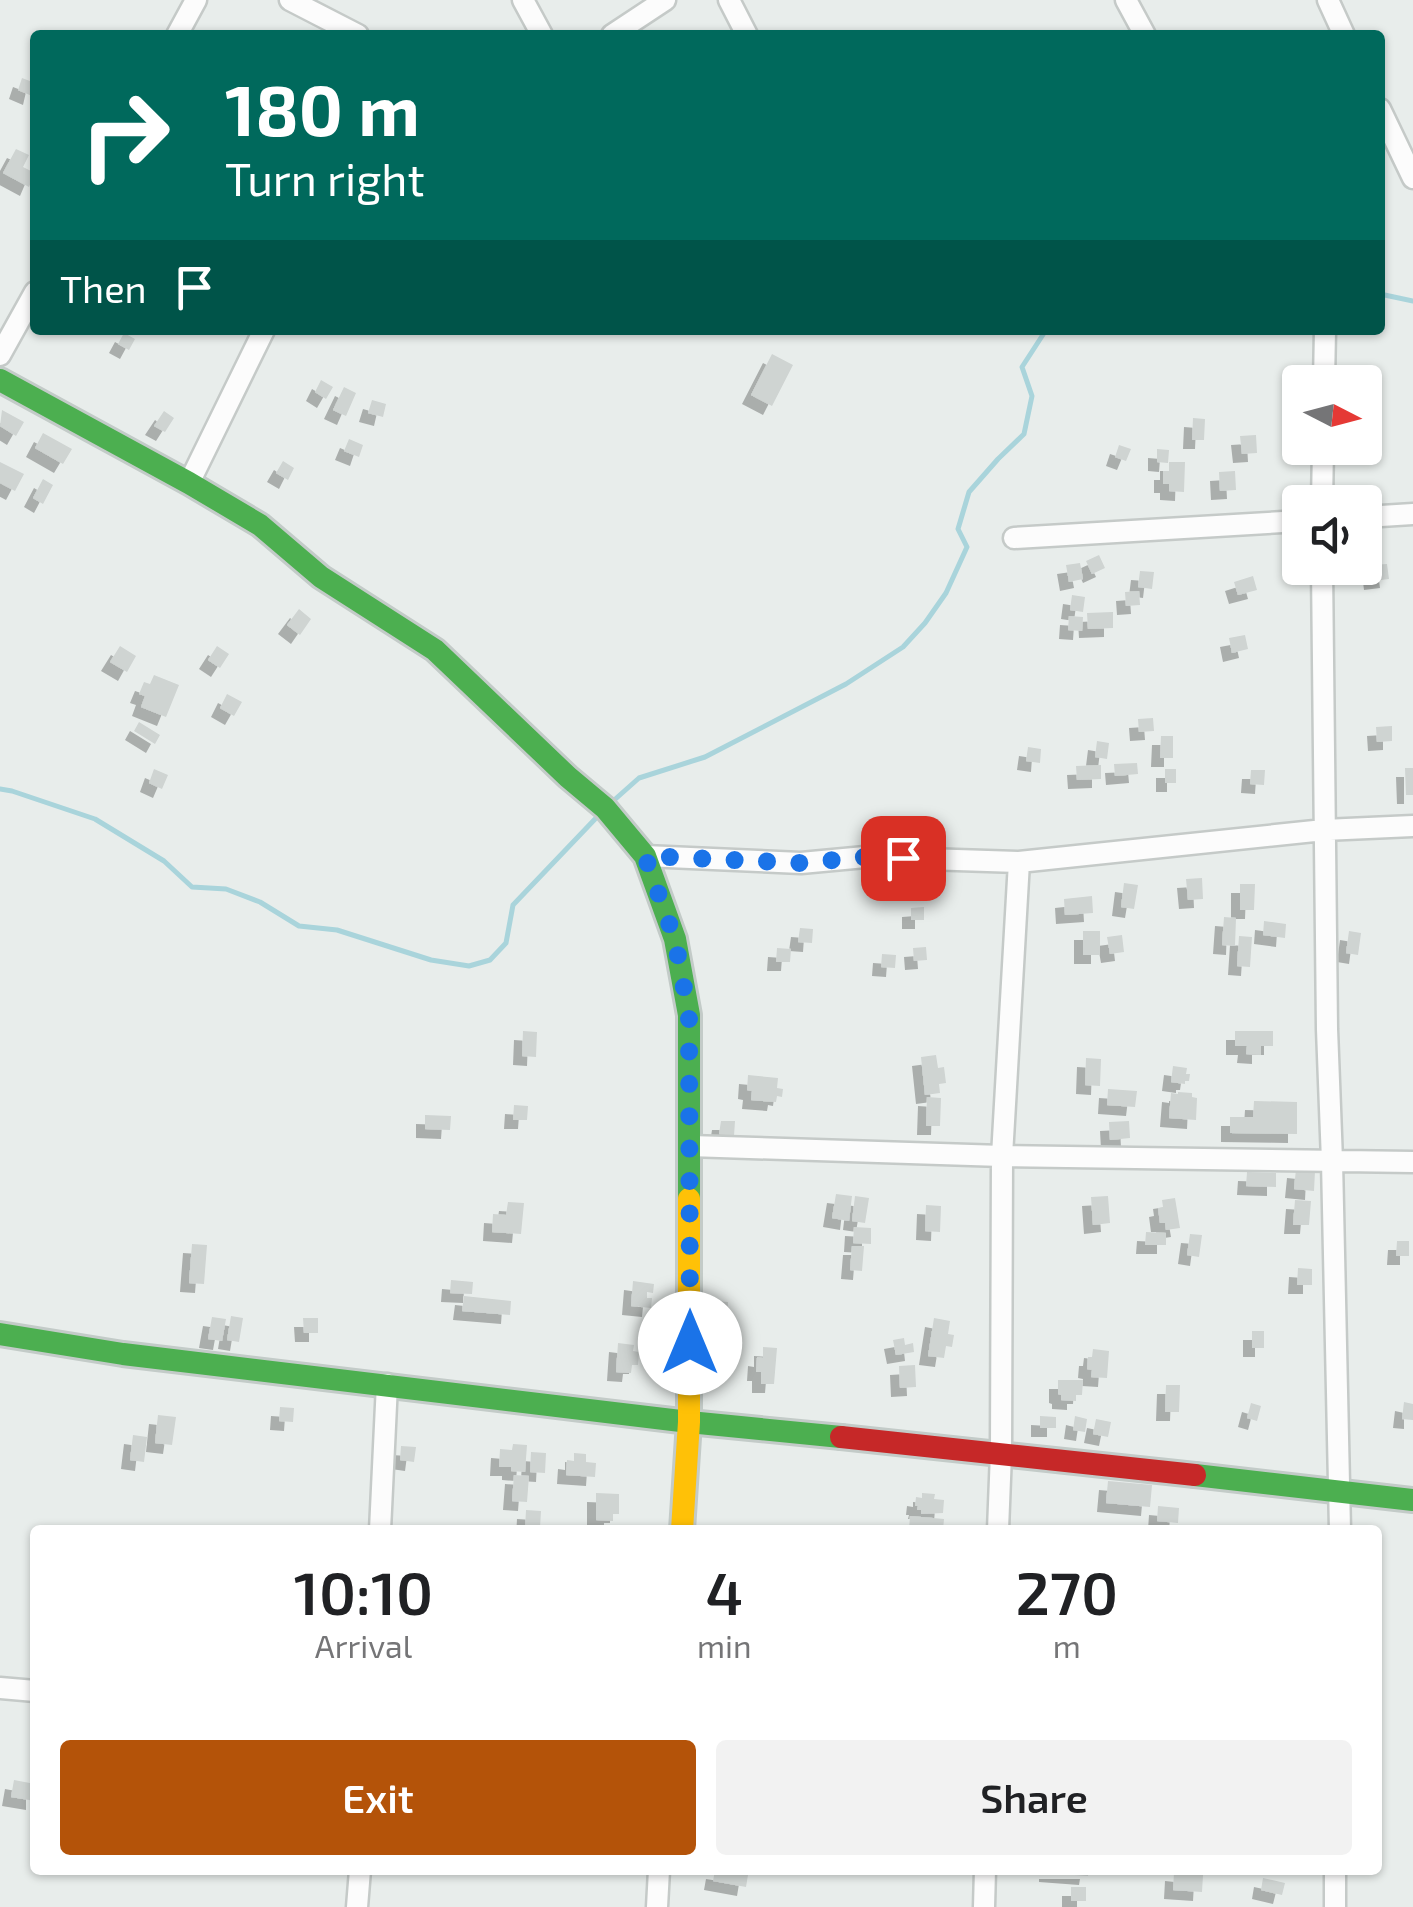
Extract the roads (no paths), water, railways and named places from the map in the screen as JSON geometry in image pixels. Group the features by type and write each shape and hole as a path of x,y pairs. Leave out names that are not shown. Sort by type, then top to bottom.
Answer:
{"street":[{"path":"179,30 196,0"},
{"path":"290,0 348,30"},
{"path":"523,0 539,30"},
{"path":"620,30 665,0"},
{"path":"729,0 744,30"},
{"path":"1126,0 1142,30"},
{"path":"1328,0 1342,30"},
{"path":"1385,119 1413,178"},
{"path":"0,355 30,301"},
{"path":"189,483 262,335"},
{"path":"1324,365 1325,335"},
{"path":"0,380 260,525 320,576 434,650 605,808 645,856 675,940 689,1015 690,1422 682,1525"},
{"path":"1382,516 1413,514"},
{"path":"1014,538 1282,522"},
{"path":"1322,585 1327,1028 1340,1525"},
{"path":"645,856 801,863 865,857 1019,862 1324,830 1413,826"},
{"path":"998,1525 1002,1156 1019,862"},
{"path":"690,1146 1002,1156 1413,1162"},
{"path":"0,1334 123,1354 690,1422 1413,1500"},
{"path":"380,1525 387,1384"},
{"path":"0,1688 30,1691"},
{"path":"357,1907 360,1875"},
{"path":"657,1907 659,1875"},
{"path":"984,1907 985,1875"},
{"path":"1335,1875 1335,1907"}],"waterway":[{"path":"1385,295 1413,301"},
{"path":"612,802 639,778 705,757 846,684 903,647 946,593 967,547 958,529 969,492 1024,434 1032,396 1022,367 1043,335"},
{"path":"0,789 95,819 164,861 192,887 226,889 260,902 299,926 337,930 431,960 469,966 490,960 506,943 513,905 597,817"}]}
